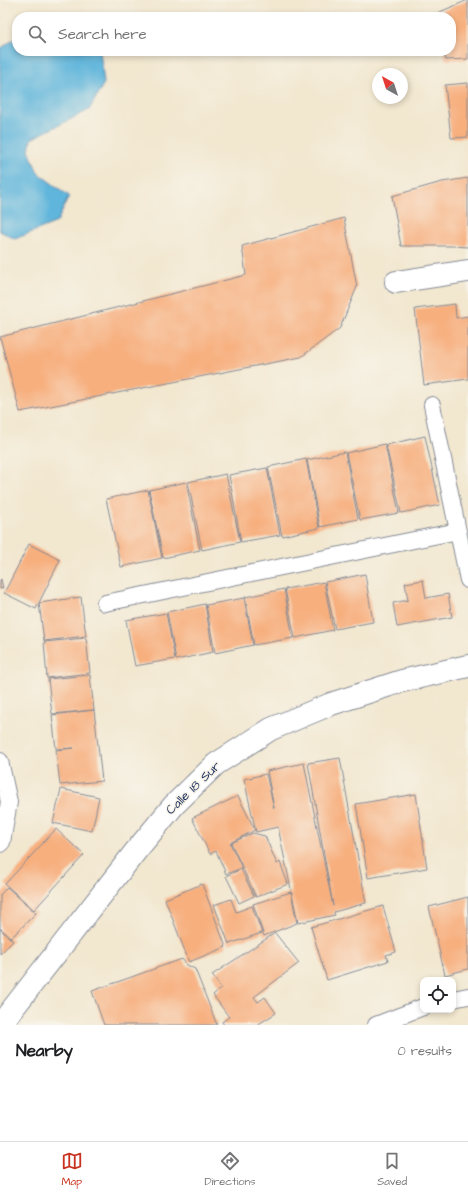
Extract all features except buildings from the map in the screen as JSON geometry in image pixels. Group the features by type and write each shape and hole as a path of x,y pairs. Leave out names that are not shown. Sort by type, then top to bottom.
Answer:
{"street":[{"path":"396,282 468,271"},
{"name":"Calle 18 Sur","path":"0,1025 135,852 174,805 216,764 271,730 331,704 402,681 468,666"}],"lane":[{"path":"432,405 468,580"},
{"path":"105,603 458,531"},
{"path":"0,761 9,802 2,842 0,844"},
{"path":"456,998 468,996"},
{"path":"376,1025 420,1008"}],"water":[{"path":"12,41 12,56 101,56 104,83 89,110 31,139 29,151 38,173 69,196 57,222 15,239 0,231 0,49"}]}
